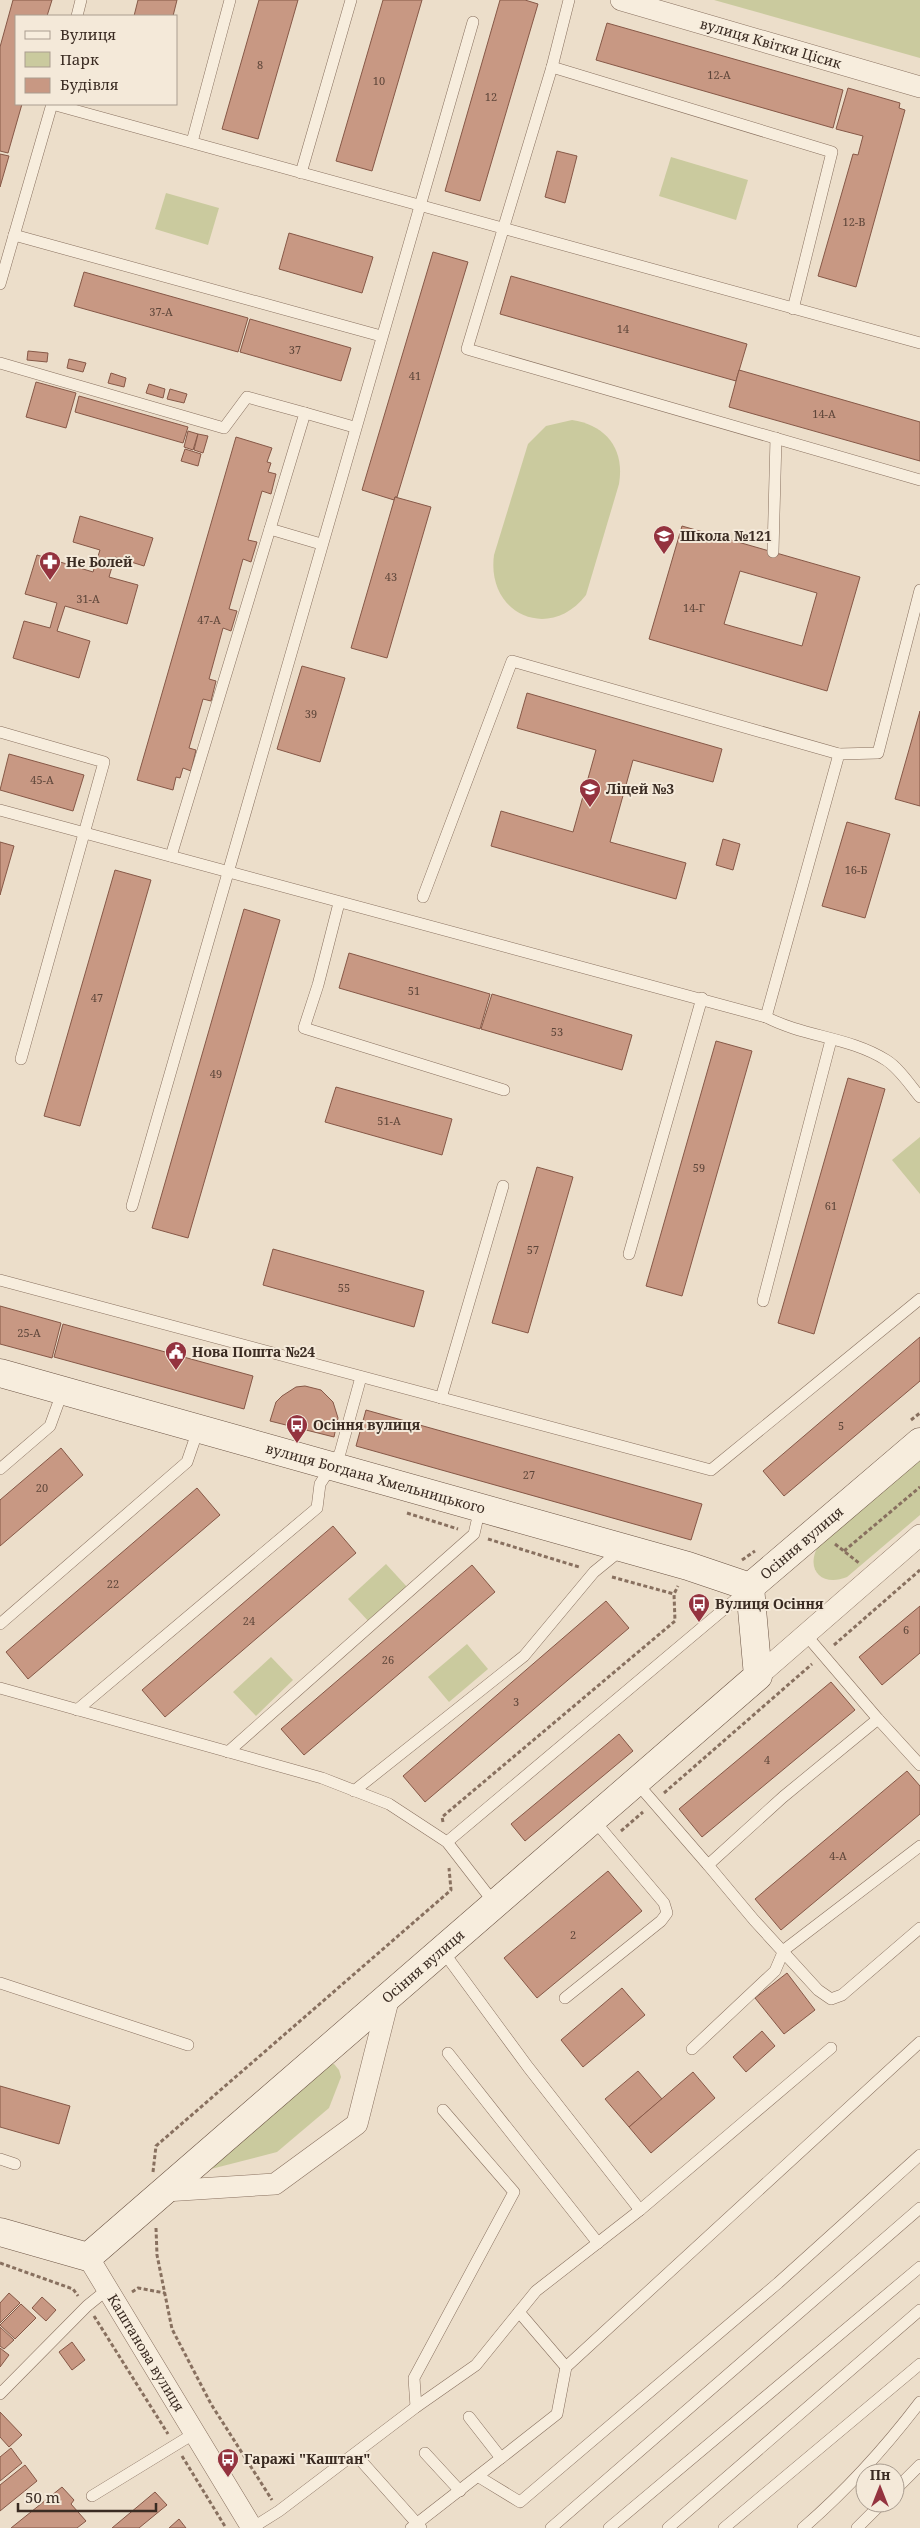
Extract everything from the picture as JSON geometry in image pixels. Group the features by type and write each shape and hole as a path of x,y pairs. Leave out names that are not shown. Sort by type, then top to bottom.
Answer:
{"street":[{"name":"вулиця Квітки Цісик","path":"621,0 920,87"},
{"name":"вулиця Богдана Хмельницького","path":"0,1373 688,1566 750,1587"},
{"name":"Осіння вулиця","path":"758,1676 750,1587 920,1442"},
{"name":"Осіння вулиця","path":"88,2257 594,1819 645,1792 758,1676 920,1534"},
{"path":"165,2191 275,2184 357,2124 389,1997"},
{"path":"0,2232 88,2257"},
{"name":"Каштанова вулиця","path":"88,2257 252,2528"}],"lane":[{"path":"76,15 81,0"},
{"path":"192,142 230,0"},
{"path":"301,173 351,0"},
{"path":"569,0 552,67 467,348 920,480"},
{"path":"132,1206 354,427 472,22"},
{"path":"552,67 832,152 793,308"},
{"path":"0,284 52,105"},
{"path":"56,105 920,343"},
{"path":"14,235 381,336"},
{"path":"0,363 224,428 247,397 354,427"},
{"path":"171,856 305,413"},
{"path":"773,552 776,438"},
{"path":"270,529 321,544"},
{"path":"423,897 512,661 839,754 878,753 920,590"},
{"path":"0,732 104,762 21,1058"},
{"path":"766,1017 839,754"},
{"path":"0,810 85,832 339,904 702,998 766,1017 786,1028 869,1052 888,1061 920,1097"},
{"path":"339,904 318,985 304,1028 504,1090"},
{"path":"629,1254 702,998"},
{"path":"764,1301 831,1040"},
{"path":"441,1398 503,1186"},
{"path":"0,1280 711,1470 920,1299"},
{"path":"77,1710 317,1508 320,1484 340,1453 361,1377"},
{"path":"0,1469 50,1426 63,1390"},
{"path":"0,1624 187,1462 198,1430"},
{"path":"228,1752 474,1534 480,1508"},
{"path":"354,1791 524,1656 594,1572 622,1548"},
{"path":"447,1842 750,1587"},
{"path":"806,1634 920,1765"},
{"path":"0,1688 322,1778 389,1804 447,1842 496,1904"},
{"path":"708,1865 783,1797 878,1719"},
{"path":"645,1792 754,1920 784,1950 818,1990 831,1999 842,1995 920,1928"},
{"path":"565,1998 661,1921 667,1913 664,1904 594,1819"},
{"path":"692,2049 775,1971 784,1950 920,1846"},
{"path":"442,1950 528,2067 640,2210"},
{"path":"0,1983 188,2045"},
{"path":"355,2454 416,2527 556,2414 566,2366 920,2042"},
{"path":"252,2528 279,2511 416,2406 476,2365 536,2292 640,2210 831,2048"},
{"path":"448,2053 598,2243"},
{"path":"416,2406 414,2378 514,2192 443,2110"},
{"path":"479,2477 520,2502 778,2283 920,2155"},
{"path":"0,2160 15,2164"},
{"path":"550,2528 920,2208"},
{"path":"609,2528 920,2267"},
{"path":"0,2394 87,2306 108,2289"},
{"path":"668,2528 920,2310"},
{"path":"519,2312 566,2366"},
{"path":"724,2528 920,2364"},
{"path":"803,2528 836,2499 882,2450 920,2402"},
{"path":"469,2417 501,2458"},
{"path":"92,2496 195,2433"},
{"path":"425,2453 460,2491"},
{"path":"905,2480 920,2465"},
{"path":"857,2528 872,2513"}],"path":[{"path":"844,1551 920,1487"},
{"path":"818,1530 894,1592"},
{"path":"610,1840 645,1792 823,1654 920,1570"},
{"path":"0,2263 73,2289 102,2325 226,2528"}],"green space":[{"path":"714,0 920,0 920,58"},
{"path":"671,157 748,180 736,220 659,196"},
{"path":"166,193 219,208 208,245 155,229"},
{"path":"572,420 595,427 610,441 616,450 619,460 619,484 586,595 571,609 555,617 539,619 524,615 510,606 500,593 494,576 494,555 528,444 546,426"},
{"path":"920,1137 920,1194 892,1160"},
{"path":"920,1457 920,1515 847,1577 830,1580 818,1574 815,1569 814,1555 818,1546"},
{"path":"386,1564 408,1588 370,1623 348,1599"},
{"path":"467,1644 488,1669 449,1702 428,1677"},
{"path":"271,1657 293,1680 256,1716 233,1692"},
{"path":"334,2064 339,2070 341,2077 329,2108 277,2152 211,2169 327,2065"}],"building":[{"path":"13,0 52,0 47,15 15,15 15,105 22,105 8,153 0,151 0,47"},
{"path":"138,0 177,0 173,15 134,15"},
{"path":"259,0 298,0 258,139 222,129"},
{"path":"383,0 422,0 372,171 336,161"},
{"path":"500,0 525,0 538,4 480,201 445,191"},
{"path":"607,23 843,90 833,128 596,60"},
{"path":"848,88 900,103 899,108 905,110 856,287 818,276 853,154 858,155 863,136 836,129"},
{"path":"557,151 577,156 565,203 545,197"},
{"path":"0,154 9,156 0,187"},
{"path":"289,233 373,257 362,293 279,269"},
{"path":"433,252 468,262 397,497 394,500 362,490"},
{"path":"84,272 248,318 238,352 74,306"},
{"path":"511,276 747,344 736,381 500,314"},
{"path":"250,319 351,348 341,381 240,352"},
{"path":"28,351 48,353 47,362 27,360"},
{"path":"69,359 86,363 83,372 67,368"},
{"path":"739,370 920,422 920,461 729,407"},
{"path":"111,373 126,378 124,387 108,383"},
{"path":"36,382 76,393 66,428 26,417"},
{"path":"149,384 165,389 163,398 146,393"},
{"path":"170,389 187,394 184,403 167,399"},
{"path":"79,396 188,427 183,443 75,412"},
{"path":"188,431 198,434 193,450 184,447"},
{"path":"198,434 208,436 203,453 194,450"},
{"path":"236,437 272,448 267,462 271,463 268,472 276,474 271,494 262,491 248,540 257,542 251,562 243,559 229,609 237,611 231,631 223,628 209,679 216,681 211,701 203,699 189,748 196,750 191,771 183,768 180,778 176,777 173,790 137,780"},
{"path":"185,449 201,454 198,466 181,461"},
{"path":"395,497 431,507 387,658 351,648"},
{"path":"80,516 153,538 144,566 115,557 109,577 138,585 127,624 65,606 57,631 90,641 79,678 13,658 24,621 50,628 57,603 25,594 37,555 93,572 100,550 73,542"},
{"path":"682,526 860,577 827,691 649,639","holes":["740,571 817,593 802,646 724,624"]},
{"path":"302,666 345,678 320,762 277,749"},
{"path":"527,693 722,749 713,782 633,760 610,842 686,863 676,899 491,846 501,811 573,832 596,750 517,728"},
{"path":"920,711 920,806 895,799"},
{"path":"9,754 84,775 73,811 0,790"},
{"path":"847,822 890,834 865,918 822,906"},
{"path":"723,839 740,844 733,870 716,865"},
{"path":"0,842 14,846 0,895"},
{"path":"115,870 151,880 80,1126 44,1116"},
{"path":"244,909 280,920 188,1238 152,1228"},
{"path":"349,953 490,994 480,1029 339,988"},
{"path":"492,994 632,1035 622,1070 481,1029"},
{"path":"716,1041 752,1051 682,1296 646,1286"},
{"path":"848,1078 885,1089 814,1334 778,1323"},
{"path":"336,1087 452,1119 442,1155 325,1122"},
{"path":"537,1167 573,1177 528,1333 492,1323"},
{"path":"273,1249 424,1291 414,1327 263,1285"},
{"path":"0,1306 61,1323 52,1358 0,1344"},
{"path":"63,1324 253,1376 244,1409 54,1357"},
{"path":"920,1337 920,1381 784,1496 763,1471"},
{"path":"305,1386 321,1390 333,1402 338,1418 334,1437 270,1421 276,1402 282,1396 296,1387"},
{"path":"366,1410 702,1504 691,1540 356,1446"},
{"path":"61,1448 83,1475 0,1546 0,1500"},
{"path":"197,1488 220,1515 28,1679 6,1652"},
{"path":"333,1526 356,1553 165,1717 142,1690"},
{"path":"472,1565 495,1592 304,1755 281,1729"},
{"path":"606,1601 629,1628 425,1802 403,1776"},
{"path":"920,1606 920,1653 882,1685 859,1657"},
{"path":"831,1682 855,1710 702,1837 679,1809"},
{"path":"619,1734 633,1751 525,1841 511,1824"},
{"path":"907,1771 920,1786 920,1814 781,1930 755,1899"},
{"path":"608,1871 642,1911 537,1998 504,1958"},
{"path":"787,1973 815,2010 784,2034 755,1998"},
{"path":"622,1988 645,2015 583,2067 561,2040"},
{"path":"762,2031 775,2046 746,2072 733,2057"},
{"path":"638,2071 662,2099 629,2127 605,2099"},
{"path":"693,2072 715,2098 651,2153 629,2127"},
{"path":"0,2086 70,2106 59,2144 0,2127"},
{"path":"9,2293 20,2303 0,2323 0,2303"},
{"path":"42,2297 56,2310 46,2321 32,2308"},
{"path":"21,2304 36,2318 15,2339 0,2325"},
{"path":"0,2327 14,2340 4,2349 0,2346"},
{"path":"72,2342 85,2360 72,2370 59,2352"},
{"path":"0,2348 9,2355 0,2367"},
{"path":"0,2412 22,2435 9,2447 0,2437"},
{"path":"11,2448 22,2463 0,2481 0,2457"},
{"path":"25,2465 37,2481 0,2511 0,2485"},
{"path":"62,2487 74,2500 71,2504 86,2521 77,2528 11,2528"},
{"path":"155,2492 167,2505 139,2528 112,2528"},
{"path":"179,2519 186,2528 169,2528"}],"place":[{"name":"Школа №121","path":"664,555"},
{"name":"Не Болей","path":"50,581"},
{"name":"Ліцей №3","path":"590,808"},
{"name":"Нова Пошта №24","path":"176,1371"},
{"name":"Осіння вулиця","path":"297,1444"},
{"name":"Вулиця Осіння","path":"699,1623"},
{"name":"Гаражі \"Каштан\"","path":"228,2478"}]}
